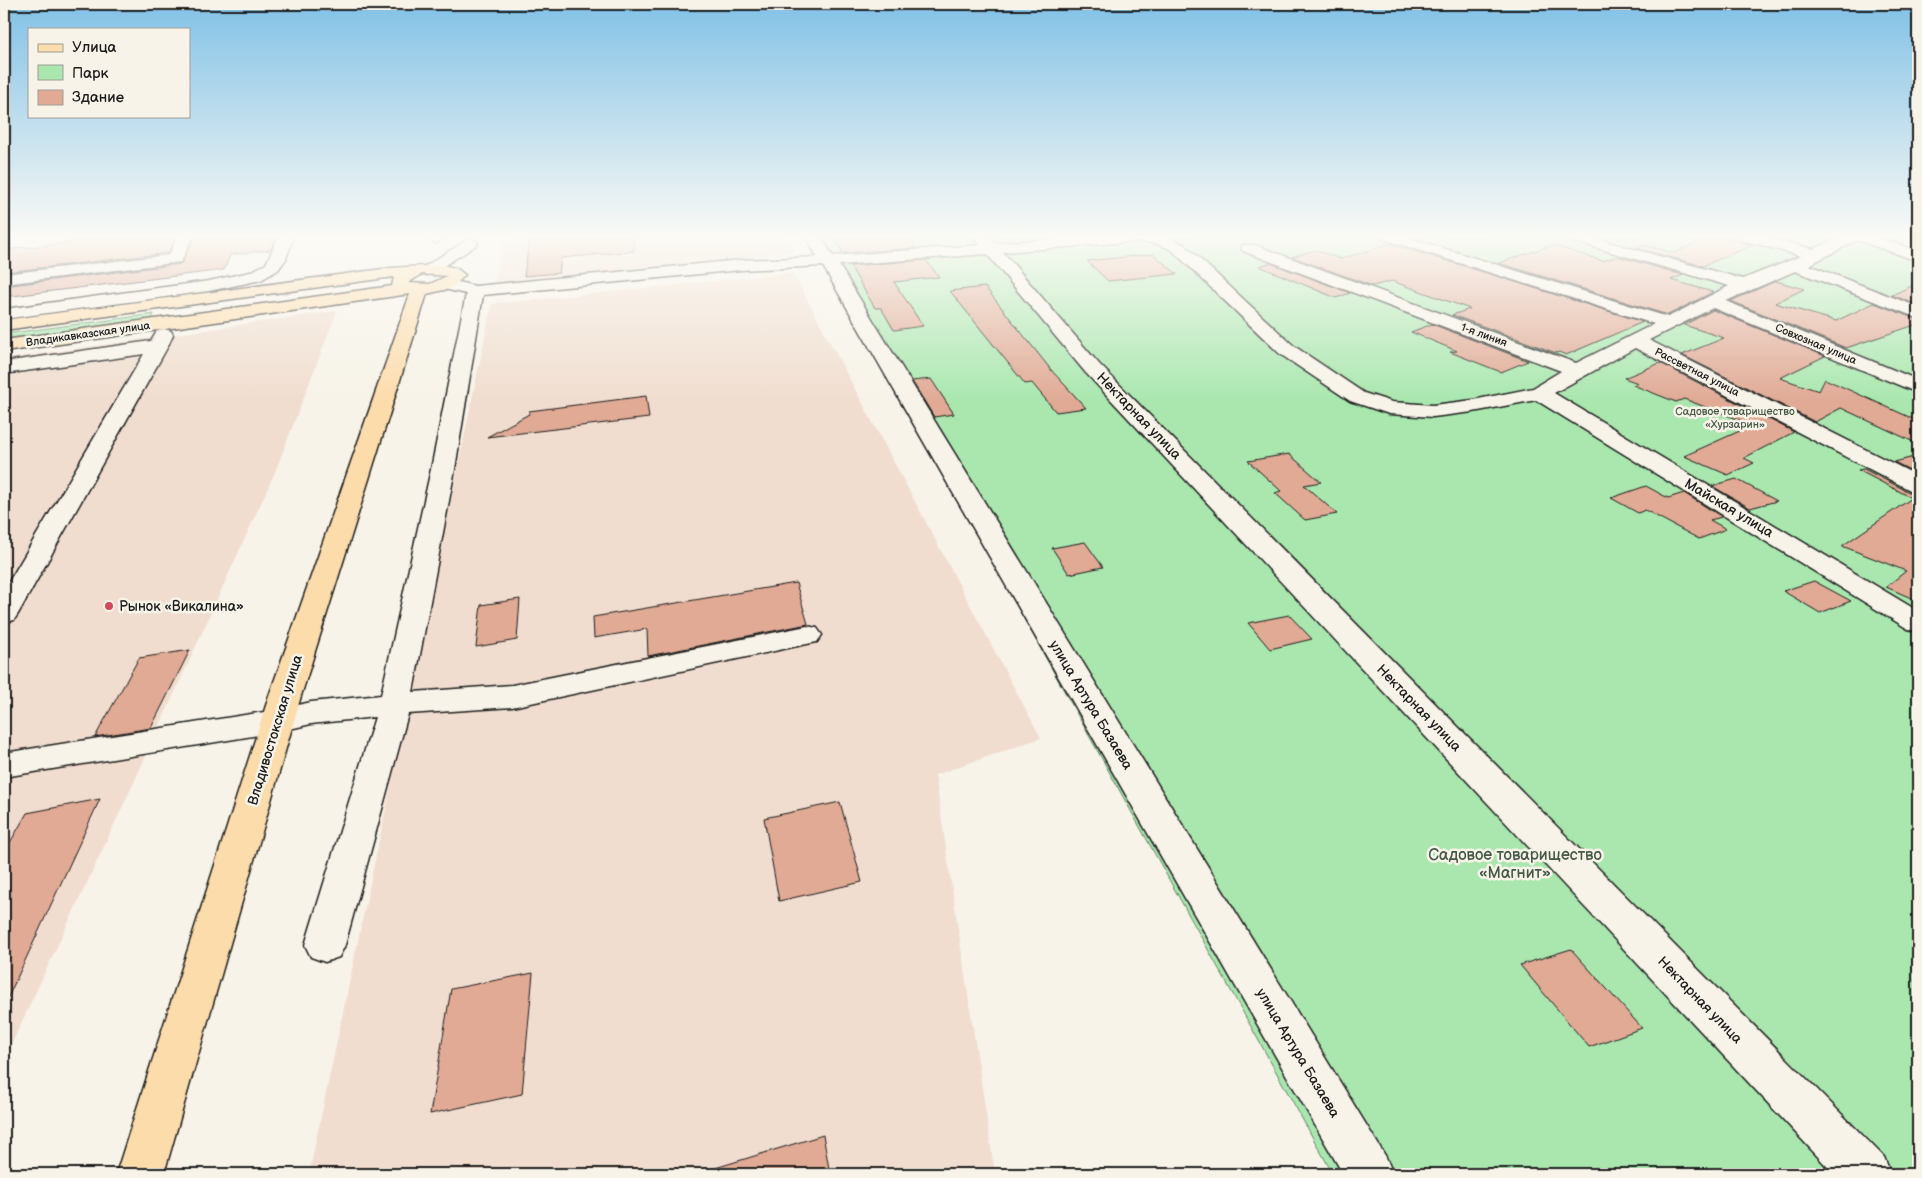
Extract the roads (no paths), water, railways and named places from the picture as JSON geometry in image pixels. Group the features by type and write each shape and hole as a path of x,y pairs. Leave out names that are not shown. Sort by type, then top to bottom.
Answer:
{"main road":[{"name":"Владикавказская улица","path":"4,325 254,291"},
{"name":"Владикавказская улица","path":"4,346 169,323 358,291"},
{"name":"Владивостокская улица","path":"140,1174 277,721 425,291"}],"street":[{"path":"4,314 173,291"},
{"path":"325,945 394,704 443,469 475,291"},
{"name":"улица Артура Базаева","path":"845,291 1369,1174"},
{"name":"Нектарная улица","path":"1027,291 1092,368 1867,1174"},
{"path":"1225,291 1287,350 1357,397 1389,408 1433,411 1473,406 1539,393 1577,370 1733,291"},
{"name":"1-я линия","path":"1365,291 1577,370"},
{"path":"1566,291 1670,323"},
{"path":"1863,291 1918,312"},
{"name":"Совхозная улица","path":"1714,302 1918,387"},
{"path":"4,614 158,346 169,323"},
{"name":"Рассветная улица","path":"1636,341 1918,485"},
{"path":"4,368 158,346"},
{"name":"Майская улица","path":"1539,393 1918,623"},
{"path":"4,764 277,721 311,713 394,704 512,696 806,635"}],"place":[{"name":"Рынок «Викалина»","path":"109,606"}],"park label":[{"name":"Садовое товарищество «Хурзарин»","path":"1735,417"},
{"name":"Садовое товарищество «Магнит»","path":"1515,864"}]}
